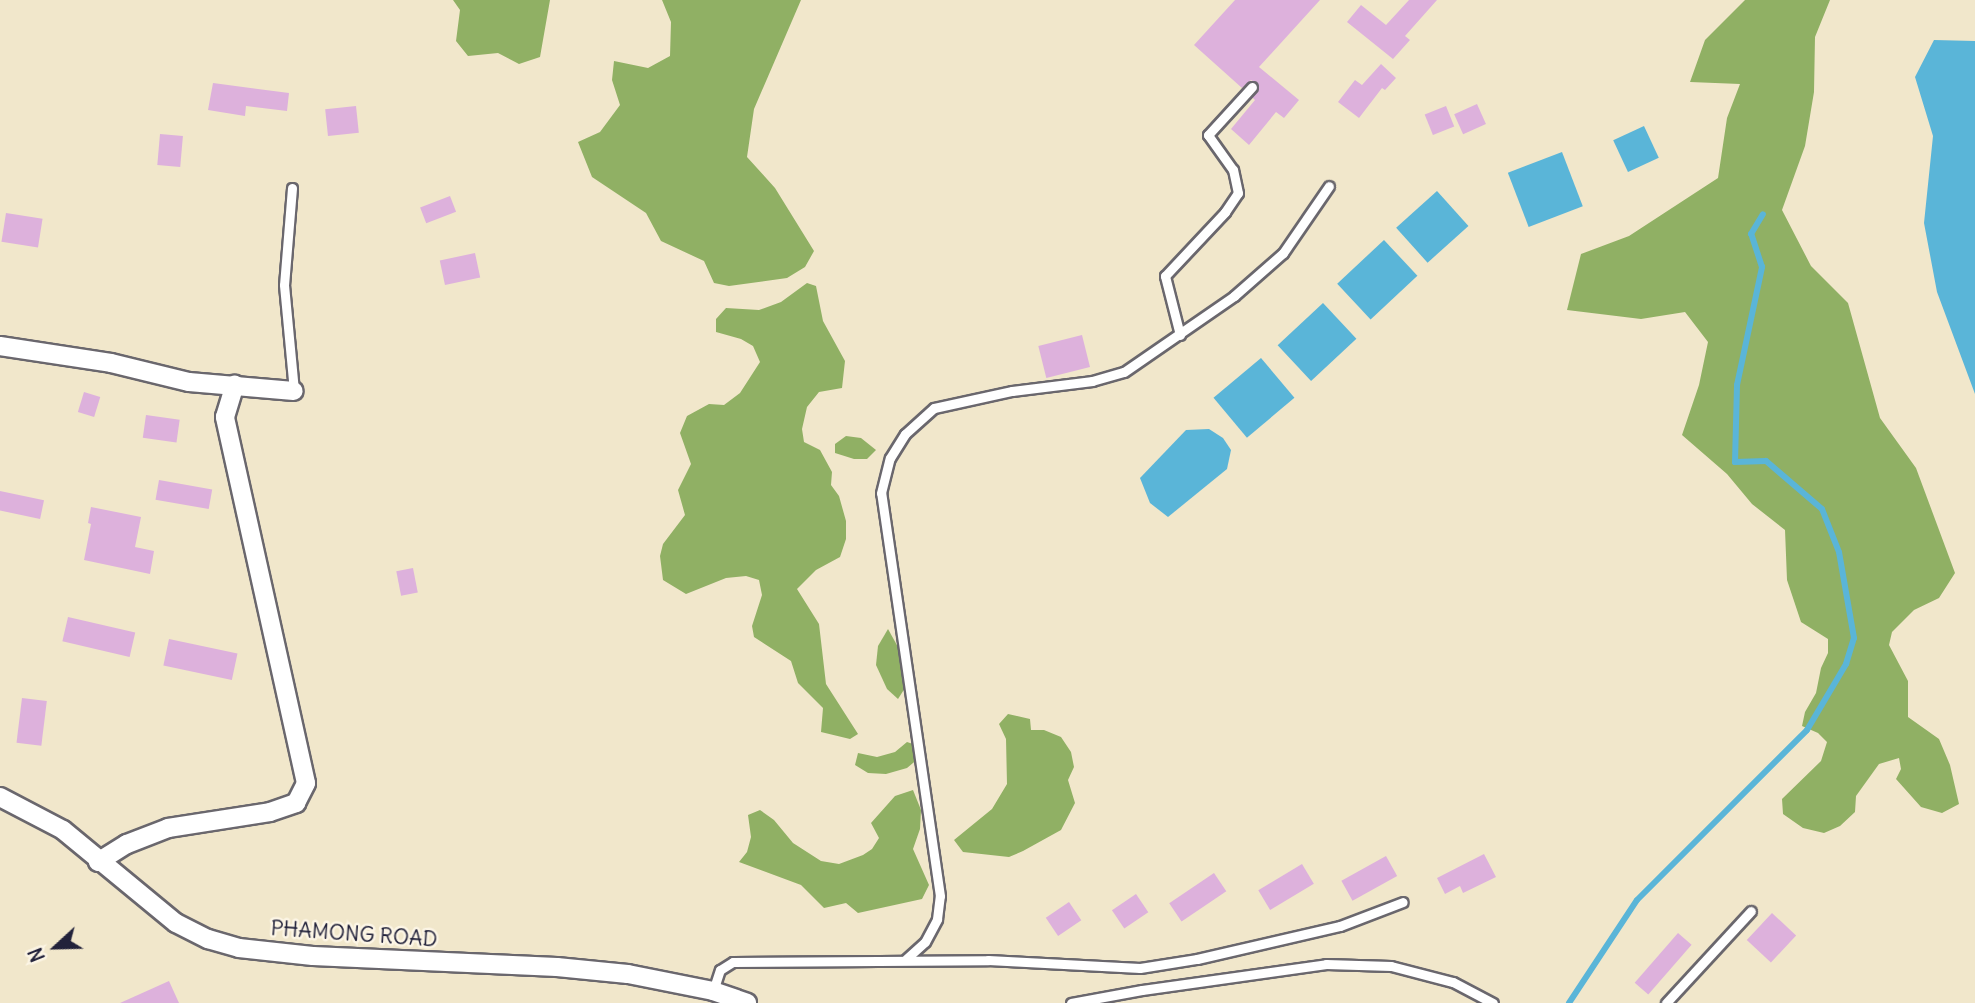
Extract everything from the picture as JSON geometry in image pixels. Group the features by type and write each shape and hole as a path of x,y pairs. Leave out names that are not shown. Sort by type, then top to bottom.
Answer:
{"street":[{"path":"0,346 111,363 189,382 294,391"},
{"path":"98,862 127,844 168,828 270,813 296,803 306,783 225,417 235,384"},
{"name":"PHAMONG ROAD","path":"0,797 63,830 98,862 176,923 208,939 239,948 313,956 557,967 628,974 713,990 747,1003"}],"lane":[{"path":"1180,335 1165,276 1225,212 1238,193 1233,170 1208,135 1252,87"},
{"path":"906,960 925,942 937,919 940,896 881,493 890,458 905,434 934,408 1012,391 1092,382 1124,372 1234,296 1283,253 1329,186"},
{"path":"292,188 284,285 294,391"},
{"path":"713,990 720,970 733,962 906,960 1140,968 1197,959 1340,926 1403,902"},
{"path":"1666,1003 1751,911"},
{"path":"1071,1003 1142,989 1326,964 1391,965 1453,982 1493,1003"}],"green space":[{"path":"453,0 550,0 540,57 519,64 498,53 468,56 456,41 460,10"},
{"path":"662,0 801,0 754,109 747,157 775,188 814,251 805,267 787,278 729,286 714,283 704,261 661,241 646,213 592,177 578,142 600,132 620,105 612,80 614,61 648,68 670,56 671,22"},
{"path":"1745,0 1830,0 1815,37 1814,92 1805,146 1782,210 1811,266 1848,303 1880,418 1916,468 1955,573 1939,598 1914,610 1892,632 1889,645 1908,681 1908,717 1939,739 1950,765 1959,804 1942,813 1921,807 1896,779 1901,769 1899,758 1879,764 1856,796 1855,812 1840,826 1824,833 1803,828 1783,814 1782,799 1821,761 1827,742 1818,733 1802,726 1805,712 1816,693 1821,668 1828,653 1828,639 1801,622 1787,580 1785,530 1752,504 1727,474 1682,435 1699,385 1708,342 1685,312 1641,319 1567,310 1581,254 1629,236 1718,178 1727,118 1740,84 1690,82 1705,40"},
{"path":"807,283 816,286 823,321 845,361 842,388 819,392 807,407 802,429 804,442 820,450 832,472 831,485 839,496 846,521 846,539 840,557 816,570 797,589 819,624 826,684 858,734 850,739 821,732 823,708 798,683 791,661 754,637 752,626 762,595 759,580 746,576 726,578 686,594 663,580 660,556 663,544 685,515 678,490 691,464 680,433 687,416 709,404 724,405 740,393 760,362 753,346 741,339 716,332 716,319 726,308 759,310 781,302"},
{"path":"846,436 861,438 876,450 867,459 854,459 835,453 835,444"},
{"path":"888,629 898,647 905,688 898,699 887,689 876,665 878,646"},
{"path":"1008,714 1030,719 1031,730 1044,730 1061,737 1071,752 1074,767 1068,780 1075,803 1061,830 1023,851 1009,857 963,852 954,840 992,809 1007,784 1006,739 999,724"},
{"path":"907,742 916,745 919,758 907,768 886,774 868,773 855,765 858,753 877,757 895,752"},
{"path":"913,790 921,810 920,829 913,849 929,885 922,899 858,913 846,903 824,908 801,885 739,862 747,852 751,837 748,815 760,810 774,820 793,843 821,861 839,864 863,855 872,849 879,838 871,823 895,796"}],"water":[{"path":"1934,40 1975,41 1975,394 1937,292 1924,223 1933,136 1915,77"},
{"path":"1644,126 1659,158 1628,172 1613,140"},
{"path":"1562,152 1583,206 1529,227 1508,173"},
{"path":"1437,191 1468,226 1428,263 1396,228"},
{"path":"1384,240 1417,276 1371,319 1337,284"},
{"path":"1323,303 1356,339 1311,381 1278,345"},
{"path":"1261,358 1294,398 1247,438 1214,398"},
{"path":"1209,429 1223,438 1231,450 1227,469 1168,517 1150,503 1140,478 1186,430"}],"building":[{"path":"1235,0 1320,0 1259,67 1299,100 1284,118 1276,112 1249,145 1231,129 1255,100 1252,97 1258,84 1251,80 1242,88 1194,45"},
{"path":"1409,0 1437,0 1405,36 1410,40 1393,59 1347,22 1361,5 1386,25"},
{"path":"1381,64 1396,78 1385,90 1382,88 1359,118 1338,102 1355,80 1362,85"},
{"path":"213,83 289,93 287,111 246,106 245,116 208,110"},
{"path":"1477,104 1486,124 1463,134 1454,114"},
{"path":"356,106 359,133 328,136 325,109"},
{"path":"1446,106 1454,126 1433,135 1425,115"},
{"path":"160,134 183,136 180,167 157,165"},
{"path":"450,196 456,212 426,223 420,207"},
{"path":"6,213 43,219 38,247 1,242"},
{"path":"475,253 480,277 445,285 440,260"},
{"path":"1082,335 1090,367 1046,378 1038,346"},
{"path":"84,392 100,397 94,417 78,412"},
{"path":"146,415 180,420 176,443 143,438"},
{"path":"159,480 212,489 209,509 156,500"},
{"path":"0,491 44,500 40,519 0,510"},
{"path":"91,507 141,517 135,547 154,551 150,574 84,560 91,524 88,523"},
{"path":"413,568 418,593 401,596 396,571"},
{"path":"68,617 135,633 130,657 62,641"},
{"path":"169,639 237,654 232,680 163,665"},
{"path":"22,698 47,701 41,746 17,743"},
{"path":"1484,854 1496,877 1463,893 1460,886 1445,894 1437,878"},
{"path":"1386,856 1397,876 1353,901 1341,881"},
{"path":"1302,864 1314,884 1270,910 1258,890"},
{"path":"1214,873 1226,891 1182,921 1169,903"},
{"path":"1136,894 1148,912 1124,928 1112,910"},
{"path":"1069,902 1081,920 1058,936 1046,918"},
{"path":"1772,913 1796,936 1771,963 1747,940"},
{"path":"1678,933 1692,945 1648,995 1635,983"},
{"path":"169,981 179,1003 120,1003"}],"waterway":[{"path":"1569,1003 1637,900 1807,730 1846,664 1854,638 1839,552 1822,509 1766,461 1735,462 1737,385 1762,267 1751,234 1763,214"}]}
